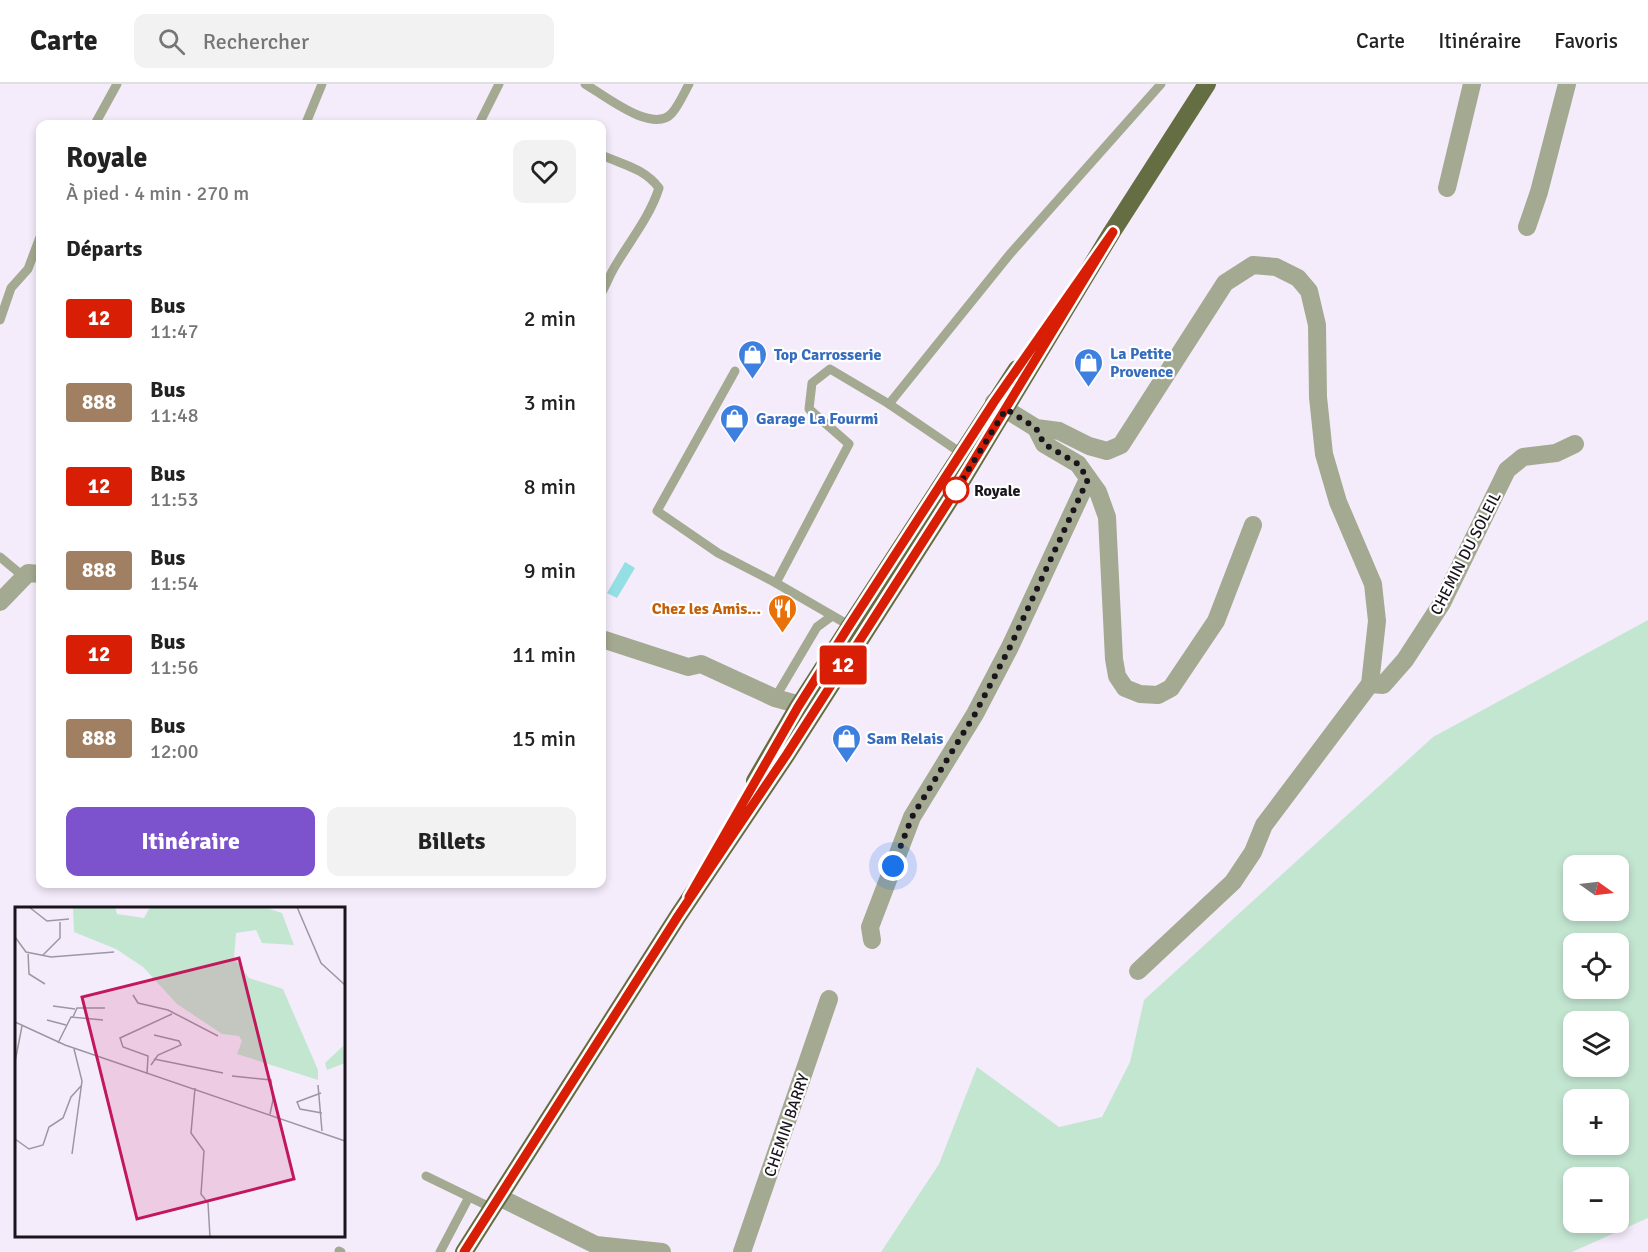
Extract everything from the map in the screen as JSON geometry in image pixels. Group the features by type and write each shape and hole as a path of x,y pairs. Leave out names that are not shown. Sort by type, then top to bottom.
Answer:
{"main road":[{"path":"464,1252 678,916 856,630 1207,84"}],"street":[{"path":"1447,188 1472,84"},
{"path":"1527,227 1539,192 1567,84"},
{"path":"1000,405 1036,428 1059,431 1089,446 1107,451 1121,445 1225,283 1253,265 1276,267 1298,278 1309,291 1317,325 1318,397 1324,454 1338,502 1373,584 1377,621 1371,684 1264,825 1253,852 1233,882 1138,971"},
{"path":"1036,428 1044,444 1078,464 1098,492 1107,517 1117,676 1125,688 1140,694 1158,695 1172,688 1216,621 1253,525"},
{"name":"CHEMIN DU SOLEIL","path":"1371,684 1383,685 1404,660 1442,603 1507,470 1523,457 1556,453 1575,444"},
{"path":"872,940 870,927 912,817 975,714 1010,647 1088,479"},
{"path":"0,602 32,575"},
{"path":"606,640 688,667 701,664 805,711"},
{"name":"CHEMIN BARRY","path":"742,1252 829,999"},
{"path":"495,1203 596,1245 662,1252"}],"lane":[{"path":"97,120 117,84"},
{"path":"307,120 322,84"},
{"path":"480,120 499,84"},
{"path":"585,84 641,117 656,121 672,114 688,84"},
{"path":"889,404 1010,254 1161,84"},
{"path":"606,156 645,174 659,188 654,204 617,262 606,284"},
{"path":"0,320 10,288 28,269 36,248"},
{"path":"776,583 849,444 809,409 812,383 830,369 889,404 967,458"},
{"path":"735,371 657,511 718,553 776,583 856,630"},
{"path":"0,557 32,575"},
{"path":"775,698 817,627 832,616"},
{"path":"426,1176 469,1197 495,1203"},
{"path":"440,1252 469,1197"}],"green space":[{"path":"1648,620 1648,1218 1629,1226 1629,1167 1563,1167 1563,1233 1614,1233 1572,1252 881,1252 939,1164 977,1067 1059,1127 1102,1117 1130,1062 1144,1000 1433,737"}],"water":[{"path":"625,562 635,568 617,598 607,593"}],"bus line":[{"name":"12","path":"464,1252 678,916 787,754 956,490 1113,232 994,402 849,626 798,707 689,897"}],"place":[{"name":"Top Carrosserie","path":"753,380"},
{"name":"La Petite Provence","path":"1089,388"},
{"name":"Garage La Fourmi","path":"735,444"},
{"name":"Royale","path":"956,490"},
{"name":"Chez les Amis...","path":"782,634"},
{"name":"Sam Relais","path":"846,764"}],"route":[{"path":"893,866 912,817 975,714 1010,647 1088,479 1078,464 1044,444 1036,428 1006,409 956,490"}]}
